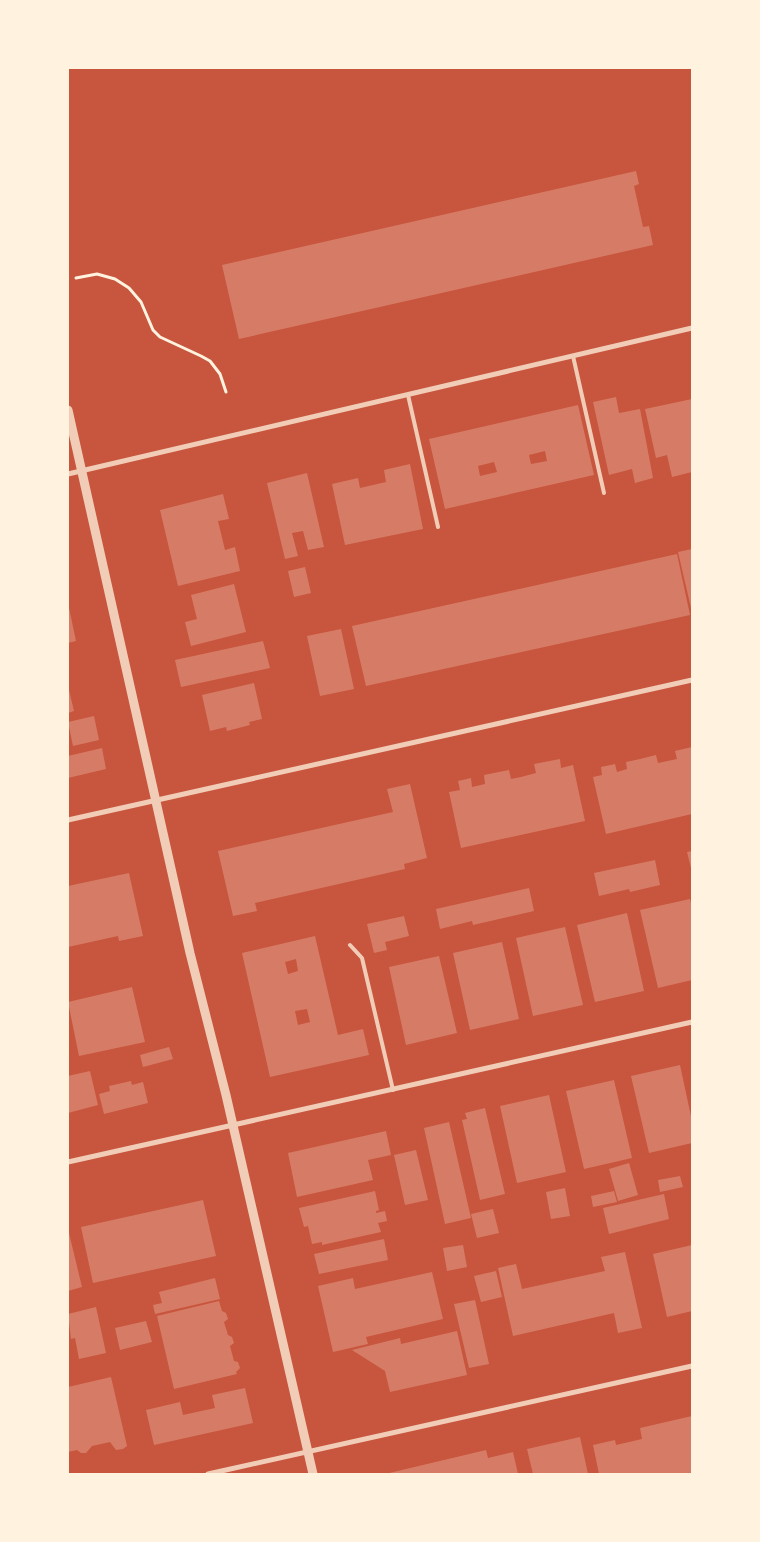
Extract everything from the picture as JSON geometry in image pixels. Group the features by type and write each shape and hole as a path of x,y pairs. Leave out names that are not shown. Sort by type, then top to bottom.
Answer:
{"street":[{"path":"68,474 692,328"},
{"path":"68,410 190,953 233,1126 313,1474"},
{"path":"68,820 692,680"},
{"path":"68,1162 692,1022"},
{"path":"208,1474 692,1366"}],"lane":[{"path":"573,356 604,493"},
{"path":"408,395 438,527"},
{"path":"350,945 362,958 392,1090"}],"path":[{"path":"76,278 97,274 115,279 129,288 141,302 153,330 160,337 210,362 220,374 226,392"}],"building":[{"path":"636,171 639,184 634,186 643,227 649,226 653,245 239,339 222,265"},
{"path":"616,397 619,413 640,409 653,478 635,483 632,469 609,475 593,402"},
{"path":"692,399 692,472 672,477 667,455 656,458 645,409"},
{"path":"578,405 594,475 445,509 429,439","holes":["545,451 547,461 531,464 529,455","494,462 497,472 480,476 478,466"]},
{"path":"410,464 423,529 345,545 332,484 358,478 360,488 386,482 384,470"},
{"path":"307,473 324,547 308,550 303,531 292,533 298,556 285,559 267,483"},
{"path":"223,494 229,519 218,521 225,550 235,547 240,571 178,586 160,510"},
{"path":"692,549 692,608 691,608 678,552"},
{"path":"677,554 690,615 366,686 352,626"},
{"path":"305,567 311,593 294,597 288,571"},
{"path":"234,584 246,632 191,646 185,622 197,619 191,595"},
{"path":"68,603 76,641 68,643"},
{"path":"341,629 354,689 320,696 307,636"},
{"path":"263,641 270,668 181,687 175,660"},
{"path":"254,683 262,719 249,722 250,725 227,731 226,727 210,731 202,695"},
{"path":"68,686 74,711 68,713"},
{"path":"94,716 99,740 73,746 68,722"},
{"path":"692,747 692,814 606,834 593,777 602,775 601,767 615,764 617,772 627,769 626,762 656,755 658,763 677,759 675,751"},
{"path":"102,748 106,769 68,778 68,756"},
{"path":"560,759 561,768 573,765 585,821 461,848 449,792 460,790 458,781 471,778 472,787 485,784 484,775 509,770 511,779 521,777 536,773 534,764"},
{"path":"410,784 427,858 404,864 405,869 255,903 257,911 233,916 218,851 393,812 387,789"},
{"path":"692,851 692,872 687,852"},
{"path":"655,860 660,885 630,892 629,889 599,896 594,873"},
{"path":"129,873 143,936 119,941 118,936 68,947 68,886"},
{"path":"529,888 534,911 473,925 472,921 440,929 436,909"},
{"path":"690,899 692,908 692,980 658,988 640,910"},
{"path":"627,913 644,991 595,1002 577,925"},
{"path":"404,916 409,936 385,942 387,950 374,953 367,924"},
{"path":"565,927 583,1005 533,1016 516,938"},
{"path":"315,936 338,1035 363,1029 369,1055 270,1077 242,953","holes":["296,959 298,971 288,974 285,962","307,1009 310,1022 298,1025 295,1011"]},
{"path":"502,942 519,1019 470,1030 453,953"},
{"path":"439,956 457,1033 406,1045 389,967"},
{"path":"132,987 145,1042 79,1056 68,1002"},
{"path":"169,1047 173,1059 143,1067 140,1055"},
{"path":"680,1065 692,1121 692,1143 649,1153 631,1076"},
{"path":"90,1071 98,1105 68,1113 68,1076"},
{"path":"614,1080 632,1158 584,1169 566,1091"},
{"path":"131,1081 132,1085 143,1082 148,1103 104,1114 99,1094 110,1091 109,1086"},
{"path":"549,1095 566,1172 517,1183 500,1106"},
{"path":"485,1108 505,1194 480,1200 462,1120 467,1119 465,1113"},
{"path":"449,1122 471,1218 445,1224 424,1128"},
{"path":"386,1131 391,1155 368,1160 373,1180 297,1197 288,1153"},
{"path":"416,1150 428,1200 405,1205 394,1155"},
{"path":"629,1163 638,1195 618,1201 609,1169"},
{"path":"680,1176 683,1187 660,1192 658,1180"},
{"path":"565,1188 570,1216 551,1219 546,1192"},
{"path":"375,1191 379,1210 376,1213 385,1211 387,1221 378,1223 381,1232 322,1245 322,1242 312,1244 308,1226 304,1227 299,1208"},
{"path":"614,1191 617,1202 593,1207 591,1196"},
{"path":"664,1194 669,1219 609,1234 603,1208"},
{"path":"203,1200 216,1256 93,1283 81,1227"},
{"path":"493,1209 499,1233 477,1238 471,1214"},
{"path":"68,1229 82,1287 68,1291"},
{"path":"384,1239 388,1260 319,1274 314,1254"},
{"path":"463,1245 467,1267 447,1271 443,1248"},
{"path":"692,1245 692,1311 667,1317 653,1254"},
{"path":"625,1252 642,1328 618,1333 614,1313 513,1336 498,1268 516,1264 522,1289 605,1271 601,1257"},
{"path":"496,1271 502,1297 481,1302 474,1276"},
{"path":"432,1272 443,1319 366,1337 368,1344 333,1352 318,1286 353,1278 355,1289"},
{"path":"215,1278 220,1299 155,1314 153,1305 162,1303 159,1292"},
{"path":"475,1300 489,1364 469,1368 454,1304"},
{"path":"219,1301 222,1311 226,1313 228,1319 224,1322 228,1335 232,1337 234,1343 230,1346 234,1361 238,1362 240,1368 236,1372 237,1374 174,1389 157,1316"},
{"path":"96,1307 106,1353 79,1359 75,1338 71,1339 68,1314"},
{"path":"146,1321 152,1342 120,1350 115,1328"},
{"path":"457,1331 467,1375 390,1392 385,1371 352,1350 400,1338 401,1344"},
{"path":"111,1377 127,1446 116,1450 110,1442 92,1446 86,1453 81,1453 77,1450 68,1452 68,1387"},
{"path":"245,1388 253,1423 154,1445 146,1410 180,1402 183,1415 215,1408 212,1395"},
{"path":"692,1416 692,1474 599,1474 593,1445 615,1440 616,1445 642,1439 640,1428"},
{"path":"580,1437 588,1474 533,1474 527,1449"},
{"path":"486,1450 488,1458 513,1452 518,1474 385,1474"}]}
